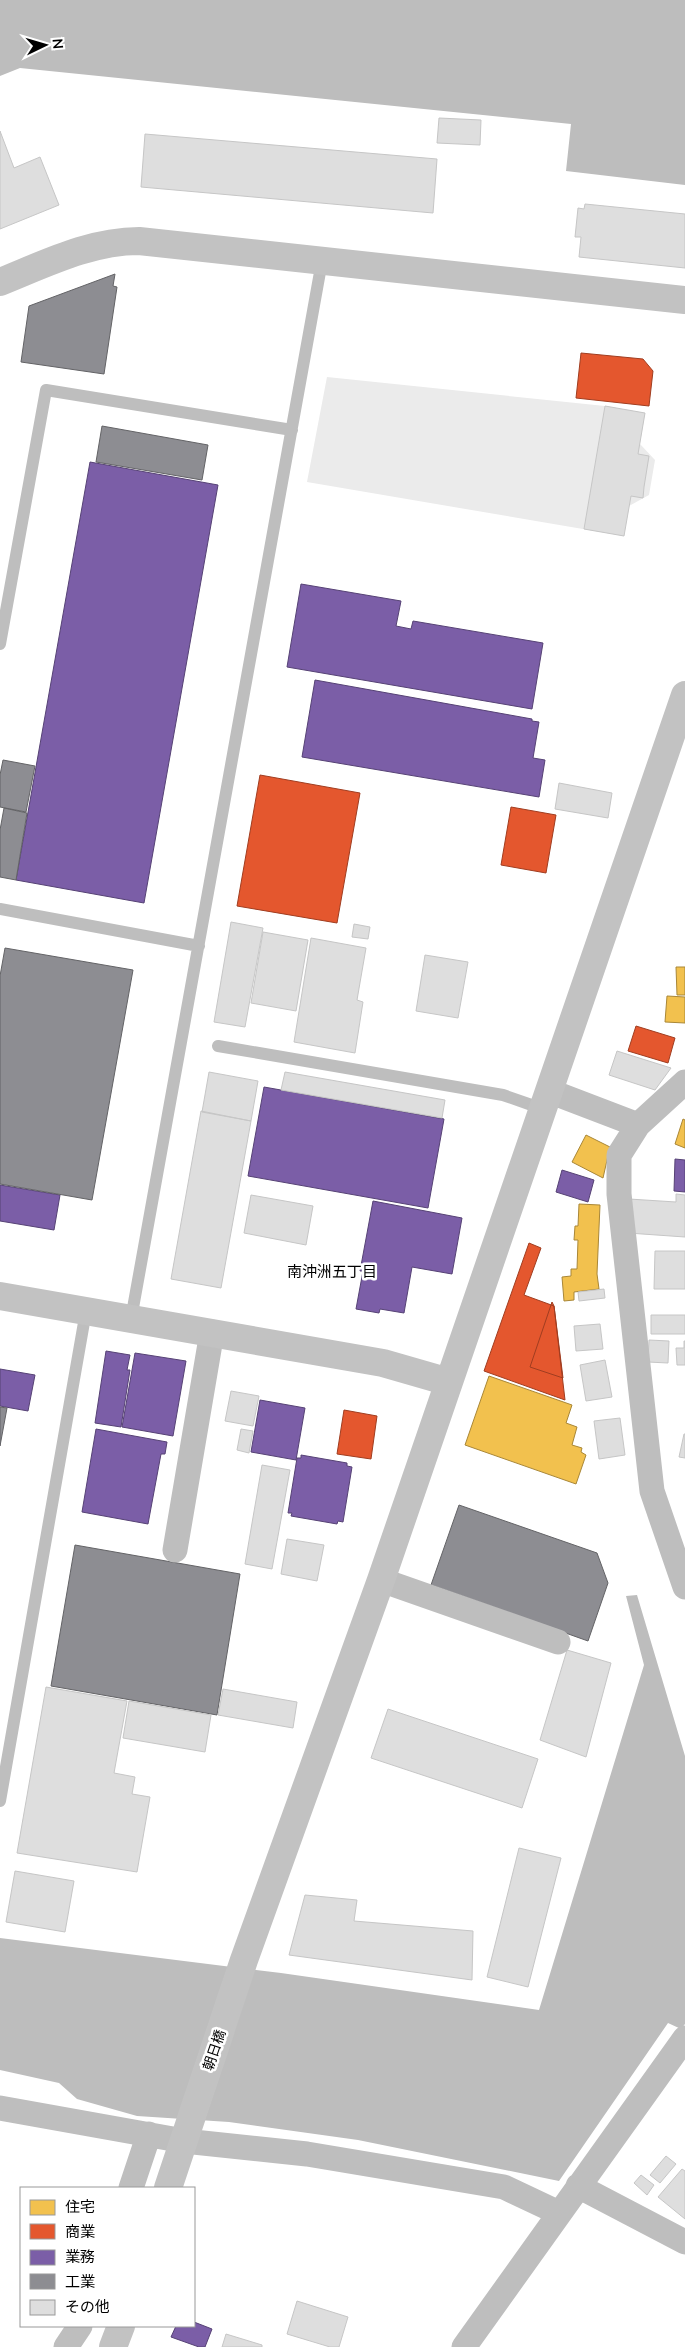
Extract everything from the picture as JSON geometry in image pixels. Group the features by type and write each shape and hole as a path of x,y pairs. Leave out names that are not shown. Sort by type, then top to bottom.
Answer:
{"street":[{"path":"0,282 87,248 120,241 140,241 685,300"},
{"name":"朝日橋","path":"168,2187 244,1960 381,1580 685,695"},
{"path":"682,1091 638,1125 619,1155 619,1194 652,1490 685,1587"},
{"path":"546,1100 638,1125"},
{"path":"0,1296 384,1363 449,1382"},
{"path":"175,1550 212,1332"},
{"path":"381,1580 558,1642"},
{"path":"464,2347 685,2038"},
{"path":"0,2108 184,2141 307,2154 504,2187 559,2213"},
{"path":"131,2187 149,2134"},
{"path":"578,2186 685,2242"},
{"path":"66,2347 79,2327"},
{"path":"113,2347 121,2327"}],"lane":[{"path":"132,1319 322,261"},
{"path":"0,644 46,390 292,430"},
{"path":"0,909 199,946"},
{"path":"218,1046 503,1095 546,1100"},
{"path":"0,1802 86,1311"}],"shaded area":[{"path":"0,0 685,0 685,185 566,171 571,124 20,68 0,76"},
{"path":"327,377 605,406 645,413 640,444 655,460 649,495 629,506 624,536 307,482"},
{"path":"637,1595 685,1756 685,2024 681,2029 668,2023 559,2181 358,2140 229,2122 137,2116 77,2099 59,2083 0,2070 0,1938 281,1973 539,2010 644,1665 626,1596"}],"building: 住宅":[{"path":"676,967 685,967 685,995 677,995"},
{"path":"667,996 685,997 685,1023 665,1022"},
{"path":"683,1119 685,1120 685,1148 675,1144"},
{"path":"586,1135 610,1147 603,1178 572,1162"},
{"path":"579,1204 600,1205 597,1274 599,1289 574,1292 574,1300 564,1301 562,1277 571,1276 571,1269 577,1269 578,1240 574,1240 575,1226 578,1226"},
{"path":"489,1376 572,1405 566,1423 577,1427 572,1445 582,1448 581,1452 586,1455 576,1484 465,1445"}],"building: 商業":[{"path":"581,353 643,359 653,371 649,406 576,398"},
{"path":"260,775 360,793 337,923 237,906"},
{"path":"511,807 556,815 546,873 501,865"},
{"path":"636,1026 675,1038 668,1063 628,1051"},
{"path":"529,1243 541,1248 524,1295 554,1306 565,1400 484,1371"},
{"path":"552,1302 554,1306 563,1378 530,1367"},
{"path":"344,1410 377,1416 371,1459 337,1454"}],"building: 業務":[{"path":"90,462 218,485 144,903 16,880"},
{"path":"301,584 401,601 396,626 411,629 413,621 543,643 532,709 287,667"},
{"path":"315,680 532,719 532,721 539,722 533,758 545,760 539,797 302,757"},
{"path":"264,1087 444,1119 428,1208 248,1176"},
{"path":"675,1159 685,1160 685,1192 674,1191"},
{"path":"562,1170 594,1180 588,1202 556,1192"},
{"path":"0,1185 60,1195 54,1230 0,1221"},
{"path":"373,1201 462,1218 452,1274 412,1267 404,1313 380,1309 379,1313 356,1309 363,1271 360,1271"},
{"path":"106,1351 130,1355 127,1370 130,1370 121,1427 95,1423"},
{"path":"135,1353 186,1361 173,1436 122,1427"},
{"path":"0,1369 35,1375 28,1411 0,1406"},
{"path":"260,1400 305,1408 296,1460 251,1452"},
{"path":"96,1429 167,1442 165,1454 161,1454 148,1524 82,1512"},
{"path":"301,1455 347,1463 347,1466 352,1467 343,1522 338,1521 337,1524 291,1516 292,1513 288,1513 297,1458 301,1458"},
{"path":"195,2322 212,2329 205,2347 199,2347 171,2337 176,2327 195,2327"}],"building: 工業":[{"path":"115,274 113,286 117,287 104,374 21,362 29,306"},
{"path":"102,426 208,445 202,480 96,462"},
{"path":"3,760 35,766 26,812 0,807 0,775"},
{"path":"4,808 27,813 16,880 0,877 0,830"},
{"path":"5,948 133,970 92,1200 0,1184 0,976"},
{"path":"0,1407 7,1408 0,1446"},
{"path":"459,1505 597,1553 608,1583 588,1641 431,1585"},
{"path":"75,1545 240,1574 217,1715 51,1686"}],"building: その他":[{"path":"439,118 481,120 480,145 437,143"},
{"path":"0,131 14,168 40,157 59,205 0,229"},
{"path":"145,134 437,159 433,213 141,187"},
{"path":"585,204 685,214 685,268 579,257 581,237 575,237 578,208 584,209"},
{"path":"605,406 645,413 638,454 649,456 643,498 631,496 624,536 584,529"},
{"path":"559,783 612,793 608,818 555,809"},
{"path":"231,922 263,928 245,1027 214,1022"},
{"path":"354,924 370,927 368,939 352,937"},
{"path":"263,932 308,940 296,1011 251,1003"},
{"path":"311,938 366,948 357,1000 363,1002 355,1053 294,1042"},
{"path":"425,955 468,962 458,1018 416,1011"},
{"path":"617,1051 671,1068 655,1090 609,1075"},
{"path":"209,1072 258,1081 251,1121 202,1112"},
{"path":"285,1072 445,1100 442,1118 281,1090"},
{"path":"201,1111 251,1121 221,1288 171,1279"},
{"path":"676,1194 685,1195 685,1237 628,1233 629,1199 676,1202"},
{"path":"251,1195 313,1206 306,1245 244,1233"},
{"path":"655,1251 685,1251 685,1289 654,1289"},
{"path":"604,1289 605,1298 579,1301 578,1292"},
{"path":"651,1315 685,1315 685,1334 651,1334"},
{"path":"600,1324 603,1349 576,1351 574,1326"},
{"path":"649,1340 669,1341 668,1363 648,1362"},
{"path":"684,1341 685,1365 677,1365 676,1348 684,1348"},
{"path":"605,1360 612,1397 586,1401 580,1365"},
{"path":"231,1391 259,1396 253,1426 225,1421"},
{"path":"620,1418 625,1455 599,1459 594,1421"},
{"path":"241,1429 253,1431 249,1453 237,1450"},
{"path":"685,1434 685,1458 679,1457"},
{"path":"262,1465 290,1470 272,1569 245,1564"},
{"path":"287,1539 324,1545 317,1581 281,1574"},
{"path":"567,1650 611,1663 586,1757 540,1740"},
{"path":"46,1687 127,1701 114,1773 135,1777 132,1794 150,1797 137,1872 17,1853"},
{"path":"223,1689 297,1702 293,1728 218,1715"},
{"path":"129,1701 211,1715 205,1752 123,1738"},
{"path":"388,1709 538,1759 522,1808 371,1758"},
{"path":"519,1848 561,1858 528,1987 487,1977"},
{"path":"15,1871 74,1881 65,1932 6,1922"},
{"path":"305,1895 357,1900 354,1921 473,1931 472,1980 289,1955"},
{"path":"666,2156 676,2164 660,2183 650,2175"},
{"path":"682,2169 685,2171 685,2219 658,2197"},
{"path":"641,2175 654,2185 647,2195 634,2183"},
{"path":"297,2301 348,2317 339,2347 330,2347 287,2334"},
{"path":"226,2334 262,2345 262,2347 222,2347"}],"district":[{"name":"南沖洲五丁目","path":"332,1272"}]}
